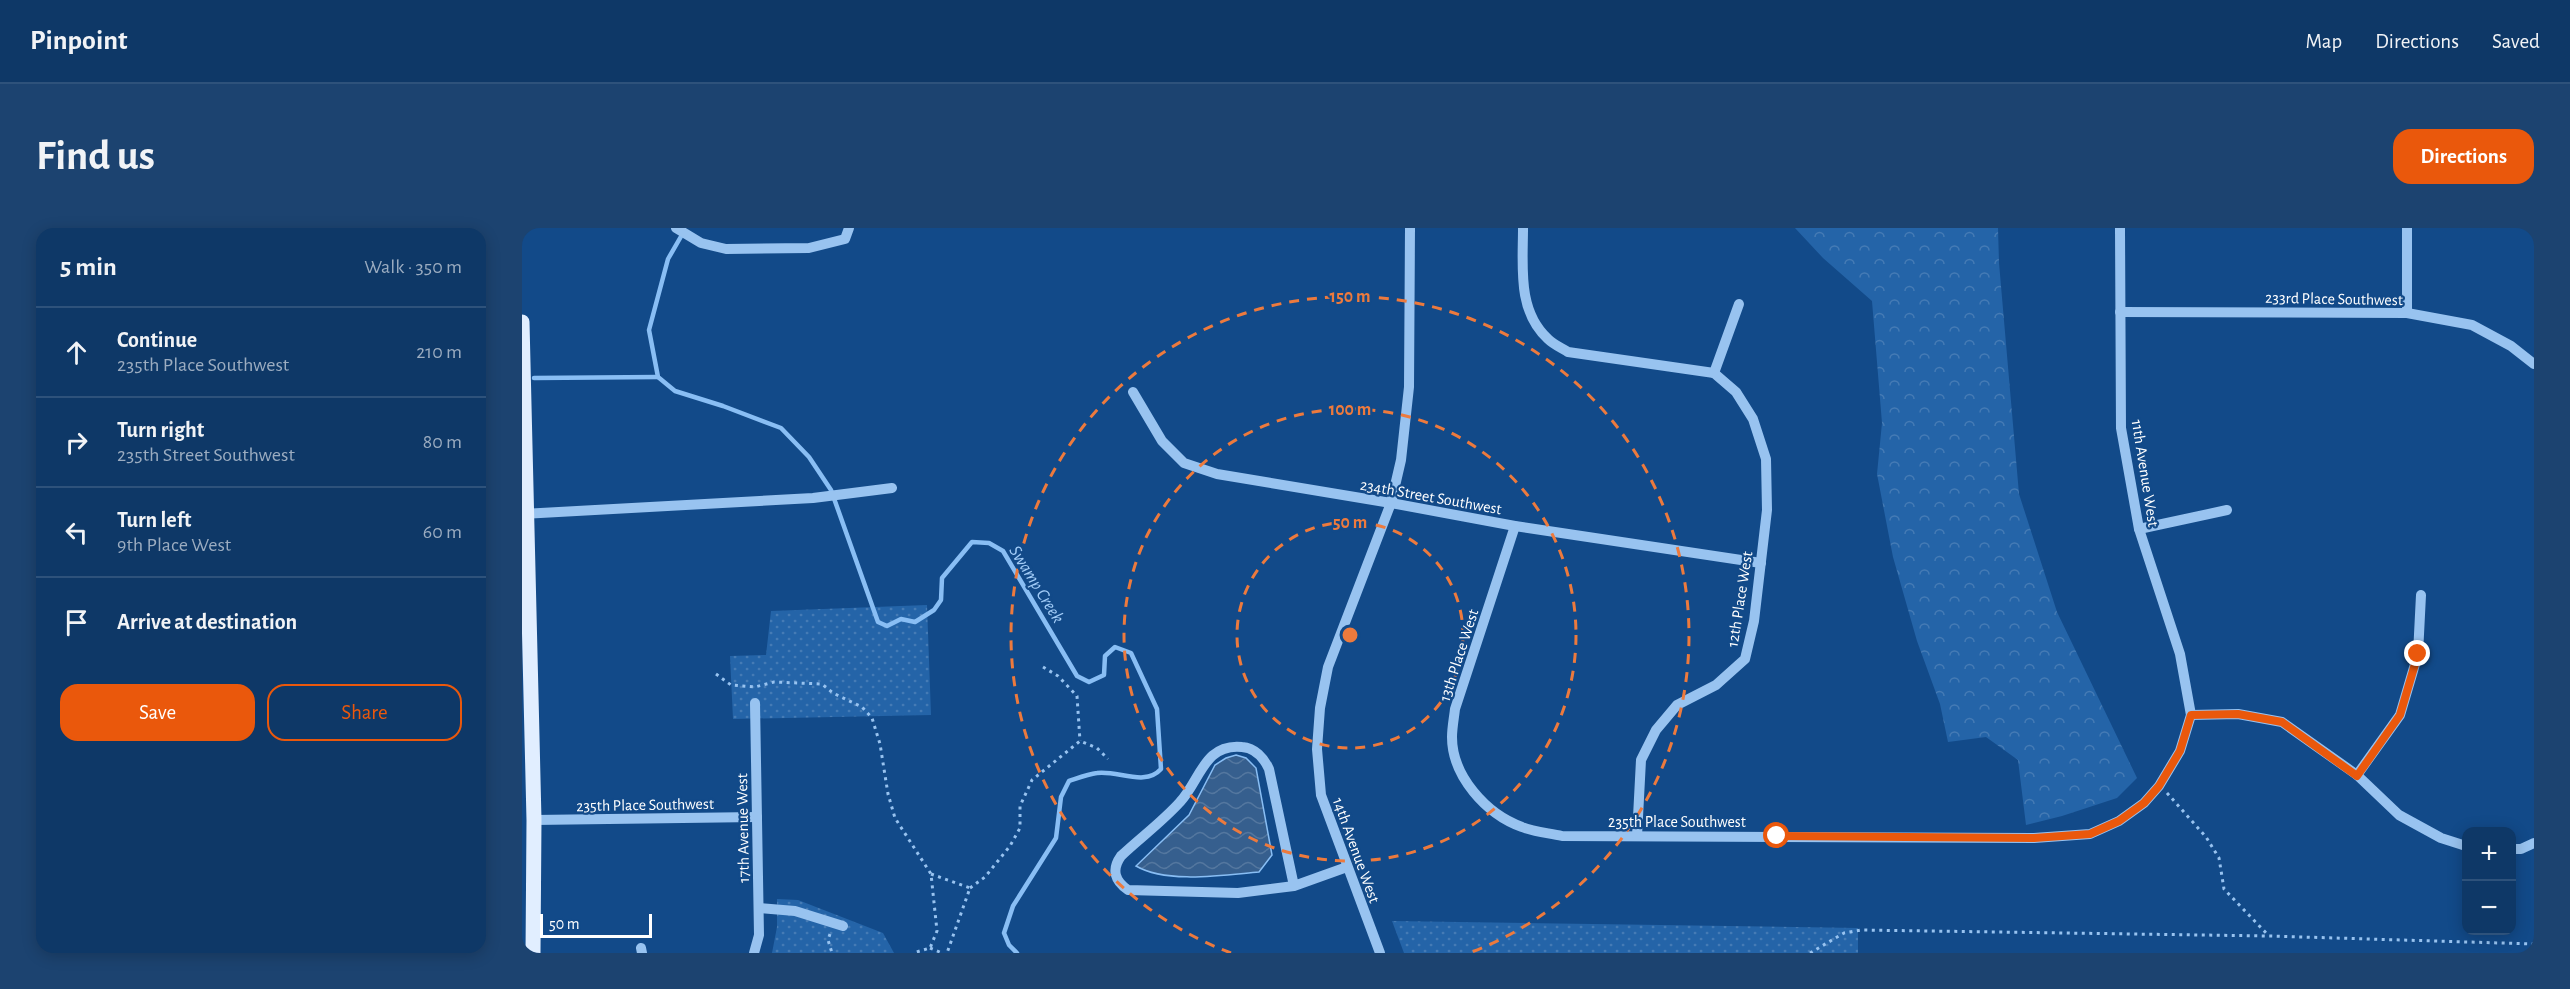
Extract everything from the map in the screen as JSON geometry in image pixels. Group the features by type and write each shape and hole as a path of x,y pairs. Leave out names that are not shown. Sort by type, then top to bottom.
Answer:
{"main road":[{"path":"522,322 524,514 534,820 533,953"}],"street":[{"path":"676,228 701,243 726,249 809,248 845,238 849,228"},
{"name":"14th Avenue West","path":"1380,953 1321,795 1317,748 1320,708 1328,667 1391,503 1401,460 1409,387 1410,228"},
{"path":"1523,228 1523,286 1530,316 1548,339 1568,352 1714,373 1739,304"},
{"name":"11th Avenue West","path":"2120,228 2121,428 2139,529 2180,654 2191,715"},
{"path":"2407,228 2407,313"},
{"name":"233rd Place Southwest","path":"2120,312 2407,313 2472,325 2511,346 2534,364"},
{"name":"12th Place West","path":"1636,836 1641,760 1656,730 1677,705 1716,685 1745,659 1754,621 1767,510 1766,459 1753,419 1736,392 1714,373"},
{"name":"234th Street Southwest","path":"1133,392 1162,441 1184,463 1217,474 1515,526 1761,563"},
{"path":"524,514 813,498 892,488"},
{"path":"2139,529 2227,510"},
{"name":"13th Place West","path":"1472,792 1460,768 1452,738 1455,709 1515,526"},
{"path":"2357,776 2400,715 2418,654 2421,595"},
{"name":"17th Avenue West","path":"754,953 759,935 755,703"},
{"path":"2191,715 2238,714 2282,722 2357,776 2398,815 2440,838 2462,845"},
{"name":"235th Place Southwest","path":"1472,792 1496,812 1521,827 1562,836 2034,838 2090,834 2119,821 2144,803 2159,786 2180,751 2191,715"},
{"path":"1294,886 1269,769 1265,760 1256,752 1244,747 1230,747 1217,751 1206,761 1182,801 1115,864 1115,875 1120,884 1128,890 1238,893 1294,886 1347,867"},
{"name":"235th Place Southwest","path":"534,820 757,817"},
{"path":"2516,849 2534,843"},
{"path":"759,908 795,911 838,925"}],"path":[{"path":"1043,667 1058,676 1077,696 1080,741"},
{"path":"716,674 731,685 755,687 774,682 822,684 833,693 862,707 872,718 880,744 888,794 895,818 930,874 937,932 930,948"},
{"path":"1080,741 1097,748 1108,759"},
{"path":"946,953 970,888 985,877 1010,846 1020,828 1020,806 1032,780 1080,741"},
{"path":"2159,786 2211,844 2219,858 2224,889 2269,936"},
{"path":"930,874 970,888"},
{"path":"832,953 828,940 838,925"},
{"path":"1810,953 1844,933 1861,930 2269,936 2534,944"},
{"path":"913,953 930,948 942,953"}],"green space":[{"path":"1795,228 1998,228 2019,494 2057,612 2137,778 2117,798 2026,825 2018,760 1986,737 1948,742 1940,704 1917,641 1893,557 1877,474 1882,423 1872,301 1823,258"},
{"path":"927,605 931,715 733,719 730,656 766,655 771,611"},
{"path":"777,899 798,900 883,933 894,953 772,953 777,927"},
{"path":"1392,921 1858,928 1858,953 1404,953"}],"water":[{"path":"1236,755 1246,758 1256,768 1272,855 1259,872 1179,877 1149,872 1136,866 1189,815 1215,765"}],"waterway":[{"name":"Swamp Creek","path":"683,233 668,259 649,330 658,377 675,391 781,428 809,457 831,490 878,622 887,626 901,619 915,622 934,610 941,600 942,578 972,542 989,543 1003,551 1077,676 1089,682 1104,675 1105,656 1115,647 1131,653 1157,709 1161,769 1155,774 1139,777 1097,773 1069,781 1061,797 1056,838 1013,906 1004,933 1009,945 1017,953"},
{"path":"534,378 658,377"}],"route":[{"path":"1777,836 2034,838 2090,834 2119,821 2144,803 2159,786 2180,751 2191,715 2238,714 2282,722 2357,776 2400,715 2418,654"}]}
